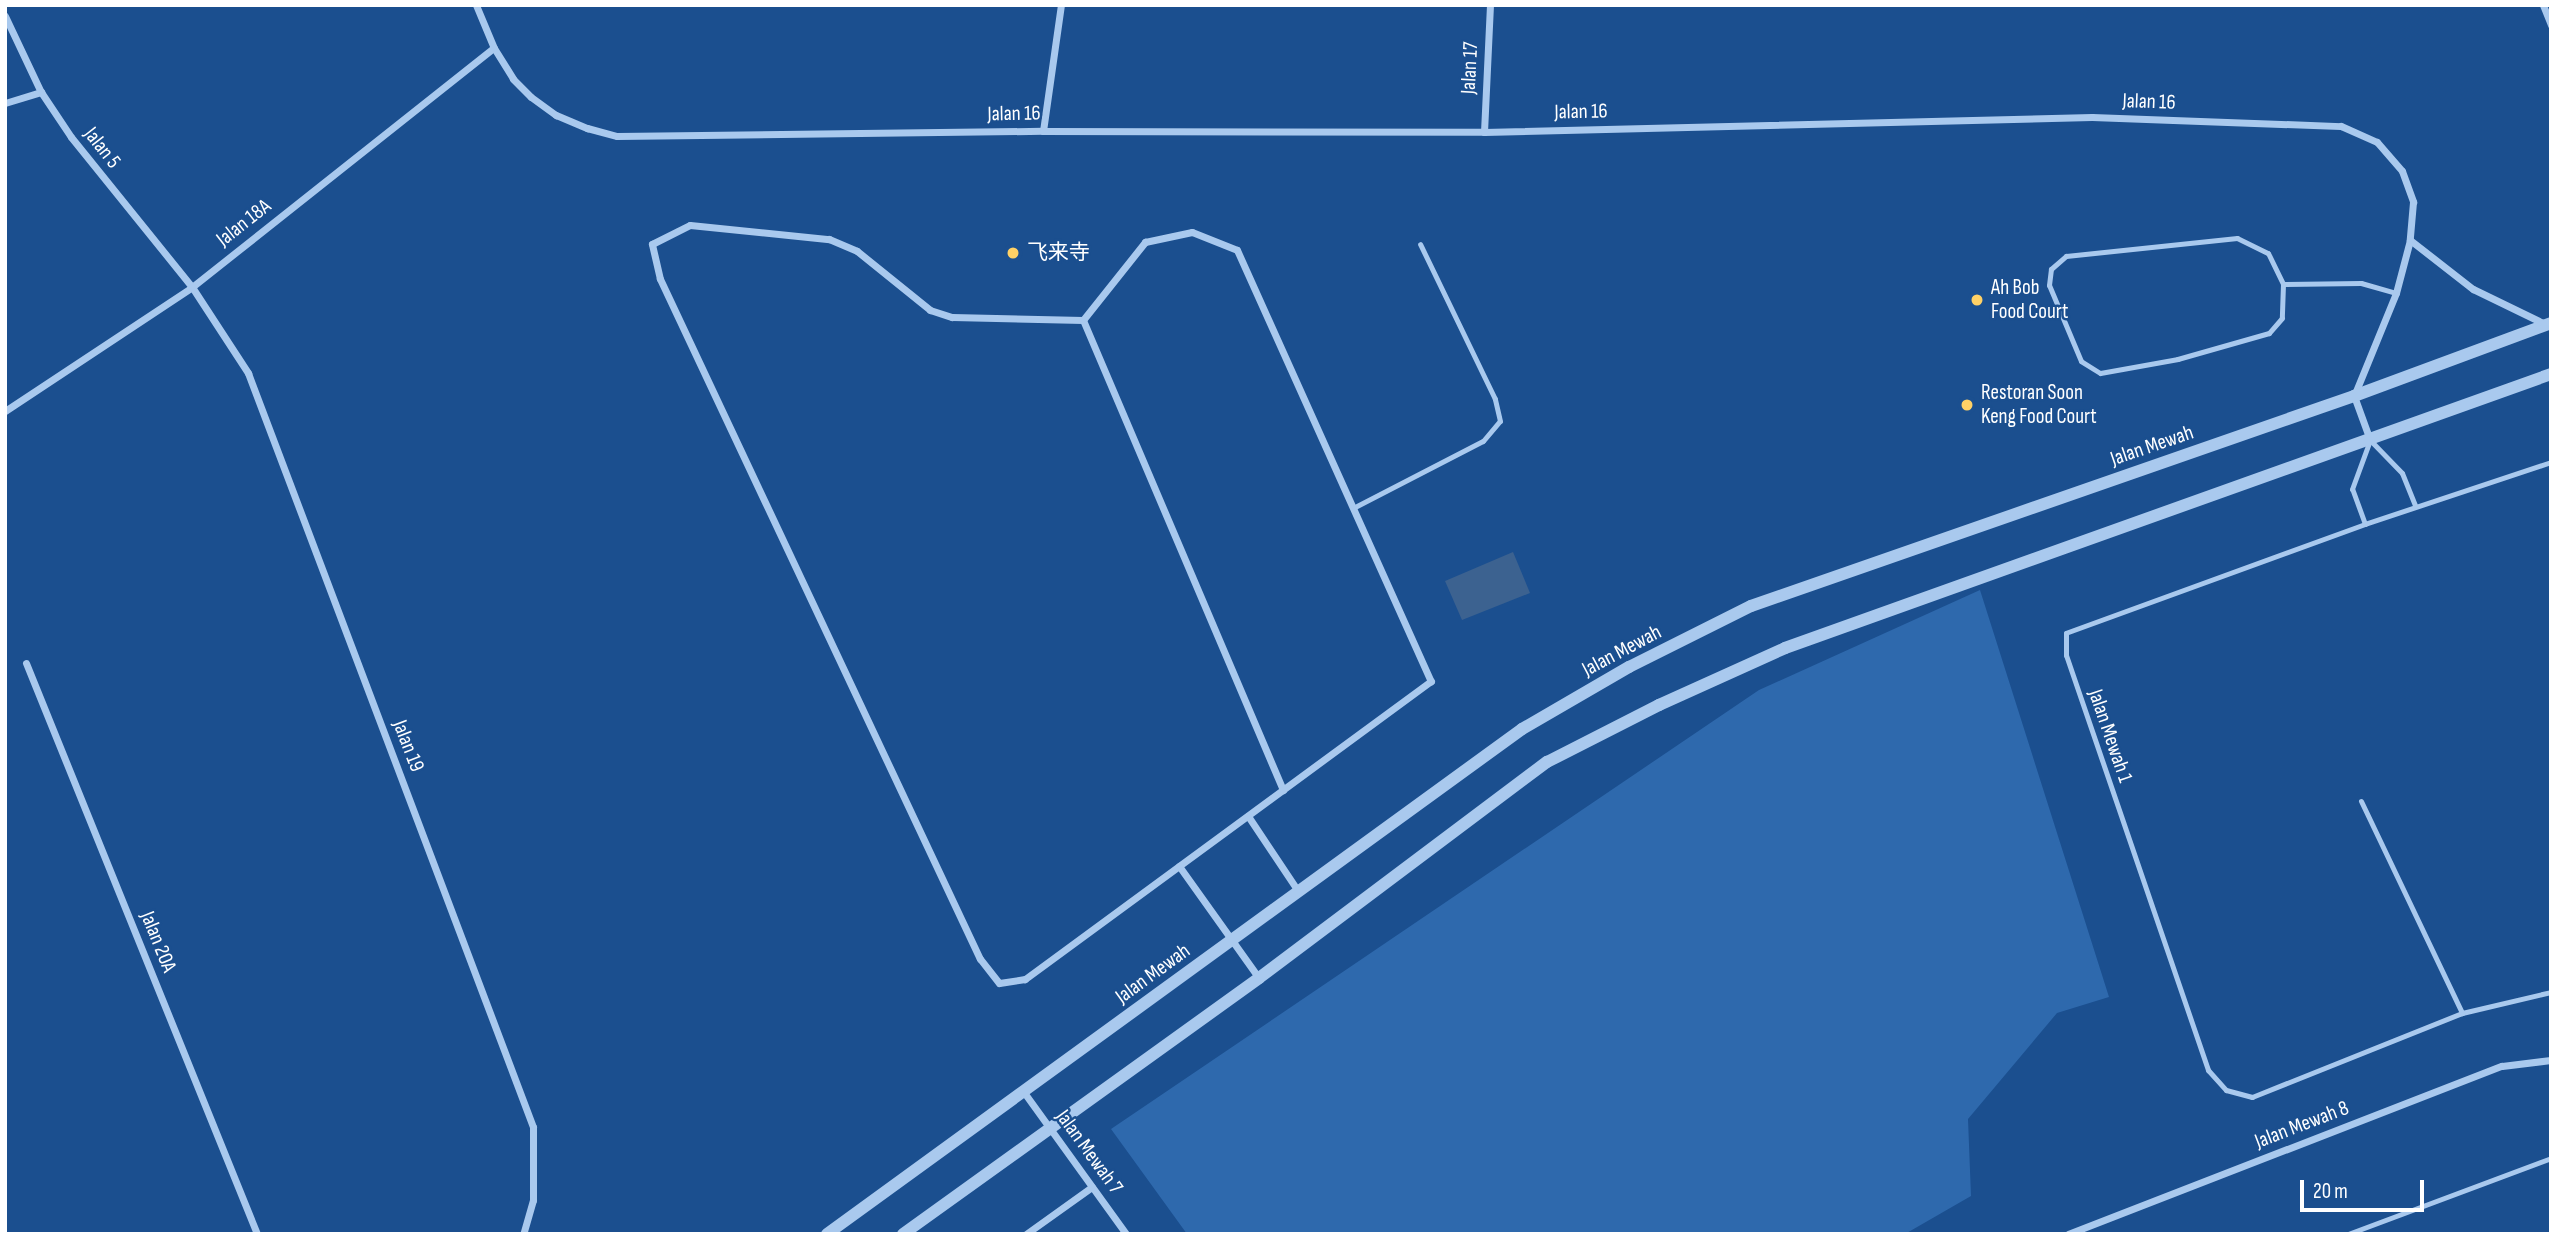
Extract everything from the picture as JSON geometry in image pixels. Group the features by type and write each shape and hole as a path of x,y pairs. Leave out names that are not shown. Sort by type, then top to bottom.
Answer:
{"street":[{"name":"Jalan 16","path":"475,5 494,48 513,79 531,97 556,115 587,128 617,136 1043,131 1484,132 2092,117 2341,126 2377,142 2402,171 2413,202 2410,240 2396,293 2354,396"},
{"path":"1043,131 1061,5"},
{"name":"Jalan 17","path":"1484,132 1490,5"},
{"path":"2543,5 2551,25"},
{"name":"Jalan 5","path":"5,16 41,92 71,137 192,287"},
{"name":"Jalan 18A","path":"5,411 192,287 494,48"},
{"path":"5,103 41,92"},
{"path":"690,225 829,239 858,251 930,310 952,317 1083,320 1144,242 1192,232 1237,250 1431,681 1025,979 999,984 980,959 695,355 660,279 652,244 690,225"},
{"path":"2410,240 2473,289 2549,324"},
{"name":"Jalan 19","path":"192,287 248,373 533,1127 533,1200 523,1234"},
{"path":"1083,320 1283,790"},
{"name":"Jalan Mewah","path":"827,1234 1522,729 1629,667 1751,606 2354,396 2549,324"},
{"path":"902,1234 1259,978 1547,762 1659,705 1785,648 2551,374"},
{"path":"2354,396 2370,440"},
{"name":"Jalan 20A","path":"26,663 257,1234"},
{"path":"1248,816 1298,891"},
{"path":"1179,866 1259,978"},
{"name":"Jalan Mewah 8","path":"2068,1234 2502,1066 2551,1060"},
{"name":"Jalan Mewah 7","path":"1023,1091 1126,1234"},
{"path":"1026,1234 1092,1187"}],"lane":[{"path":"2237,238 2269,253 2283,284 2282,318 2269,333 2178,359 2100,373 2081,361 2049,285 2051,269 2066,256 2237,238"},
{"path":"1353,508 1483,441 1500,421 1495,399 1420,244"},
{"path":"2283,284 2361,283 2396,293"},
{"path":"2365,524 2352,489 2370,440 2402,473 2415,506"},
{"name":"Jalan Mewah 1","path":"2551,462 2415,506 2066,633 2066,654 2208,1070 2226,1090 2252,1097 2462,1013 2551,992"},
{"path":"2361,801 2462,1013"},
{"path":"2348,1234 2551,1158"}],"shaded area":[{"path":"1513,552 1530,593 1462,620 1445,581"},
{"path":"1980,590 2109,997 2057,1013 1968,1119 1971,1196 1905,1234 1187,1234 1111,1129 1759,690"}],"place":[{"name":"飞来寺","path":"1013,253"},
{"name":"Ah Bob Food Court","path":"1977,300"},
{"name":"Restoran Soon Keng Food Court","path":"1967,405"}]}
